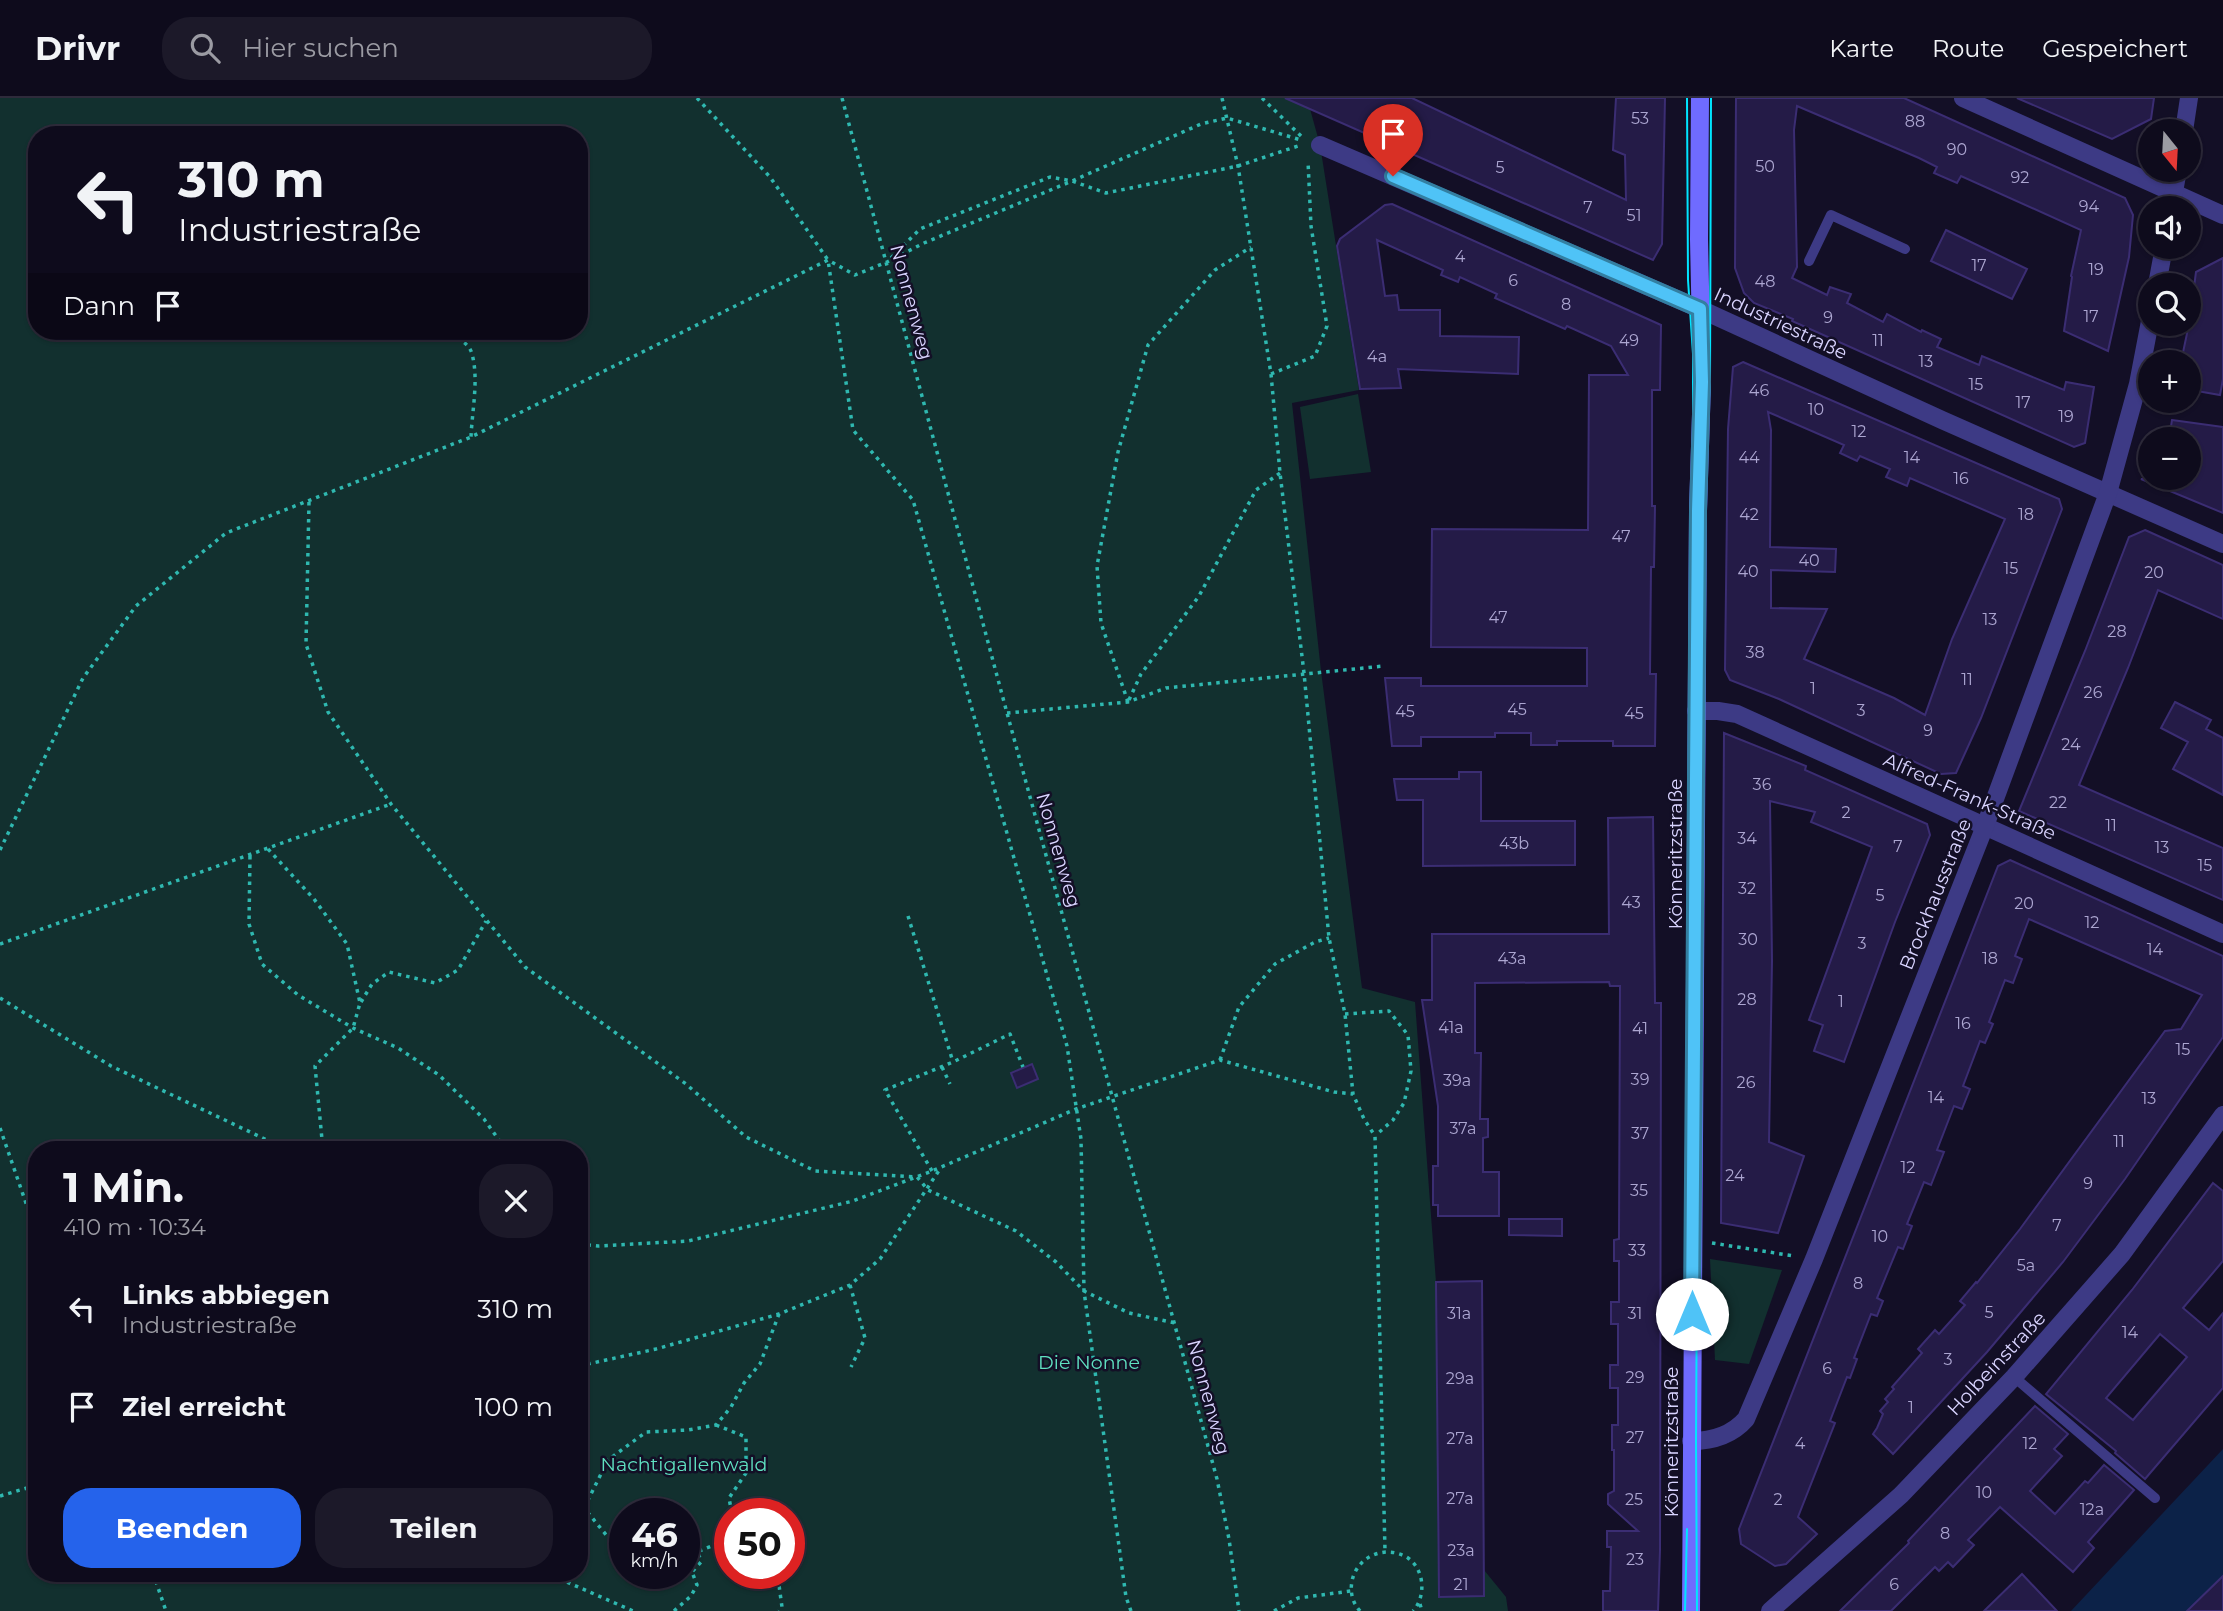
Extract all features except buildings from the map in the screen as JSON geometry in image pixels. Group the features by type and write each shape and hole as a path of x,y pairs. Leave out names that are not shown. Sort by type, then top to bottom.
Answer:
{"main road":[{"name":"Könneritzstraße","path":"1691,1611 1696,711 1702,382 1700,98"}],"street":[{"path":"1963,98 2163,196"},
{"path":"2186,119 2189,98"},
{"name":"Industriestraße","path":"1314,144 1700,309 1942,421 2223,544"},
{"path":"2201,209 2223,215"},
{"name":"Brockhausstraße","path":"1691,1441 1726,1436 1746,1419 1814,1259 1985,825 2108,493 2138,384 2147,336"},
{"name":"Alfred-Frank-Straße","path":"1696,711 1737,714 2223,933"},
{"name":"Holbeinstraße","path":"1770,1611 1901,1495 2014,1377 2122,1254 2223,1115"}],"lane":[{"path":"1809,261 1831,215 1905,249"},
{"path":"2014,1377 2155,1498"}],"path":[{"path":"697,98 770,177 828,260 855,275 1201,124 1227,118 1314,144"},
{"name":"Nonnenweg","path":"842,98 1217,1479 1240,1611"},
{"path":"1222,98 1238,166 1271,374 1304,673 1329,939 1345,1014 1353,1094 1375,1136 1385,1551"},
{"path":"1262,98 1314,144"},
{"path":"887,262 920,229 1050,177 1072,181 1106,193 1238,166 1314,144"},
{"path":"1271,374 1315,356 1327,326 1311,226 1314,144"},
{"path":"1128,702 1101,623 1097,566 1118,452 1148,345 1215,270 1251,247"},
{"path":"0,850 83,678 136,607 226,533 471,437 828,260"},
{"path":"828,260 853,430 913,500 1067,1046 1081,1139 1084,1291 1126,1597 1131,1611"},
{"path":"460,340 468,345 472,354 474,380 471,437"},
{"path":"1128,702 1141,674 1199,596 1256,490 1280,473"},
{"path":"309,502 306,644 328,712 391,804 525,967 686,1084 746,1137 816,1171 917,1177 928,1190 1016,1231 1056,1262 1084,1291 1129,1313 1175,1323"},
{"path":"1007,713 1128,702 1166,688 1384,666"},
{"path":"0,944 391,804"},
{"path":"268,849 314,898 347,944 360,1003"},
{"path":"250,856 249,925 262,964 298,995 353,1028 398,1048 439,1075 484,1119 500,1141"},
{"path":"908,916 953,1062"},
{"path":"322,1141 315,1066 353,1028 360,1003 372,984 389,972 435,983 458,970 486,920"},
{"path":"1220,1060 1238,1007 1275,964 1315,942 1329,939"},
{"path":"0,998 111,1066 270,1141"},
{"path":"1345,1014 1390,1011 1408,1035 1411,1071 1404,1103 1393,1120 1375,1136"},
{"path":"932,1171 885,1090 942,1067 1010,1034 1023,1067"},
{"path":"588,1245 688,1241 853,1201 932,1171 1076,1109 1220,1060 1353,1094"},
{"path":"942,1067 950,1084"},
{"path":"0,1128 28,1209"},
{"path":"588,1364 656,1349 779,1314 850,1285 880,1259 941,1167"},
{"path":"1692,1240 1814,1259"},
{"path":"850,1285 865,1338 851,1367"},
{"path":"716,1425 760,1364 779,1314"},
{"path":"588,1500 608,1460 646,1432 688,1430 716,1425 746,1437 746,1473 729,1498"},
{"path":"0,1496 28,1488"},
{"path":"588,1513 609,1538"},
{"path":"1360,1611 1355,1606 1350,1591 1354,1572 1367,1557 1385,1551 1409,1559 1422,1579 1422,1611"},
{"path":"156,1582 166,1611"},
{"path":"568,1582 633,1611"},
{"path":"674,1611 691,1596 694,1589"},
{"path":"779,1611 782,1607 780,1589"},
{"path":"1274,1611 1298,1598 1350,1591"},
{"path":"1413,1611 1420,1604"},
{"path":"680,1606 684,1611"}],"green space":[{"name":"Die Nonne","path":"0,98 1307,98 1320,145 1359,390 1292,403 1321,671 1362,988 1415,1002 1436,1282 1438,1570 1484,1570 1506,1597 1508,1611 0,1611"},
{"path":"1358,394 1371,472 1310,479 1300,407"},
{"path":"1710,1259 1782,1270 1749,1364 1715,1360"}],"water":[{"path":"2223,1449 2223,1576 2187,1611 2071,1611"}],"tram line":[{"path":"1687,98 1688,280 1693,354 1693,539"},
{"path":"1697,1611 1701,570 1710,377 1711,98"},
{"path":"1685,1611 1687,1529"}],"route":[{"path":"1393,176 1700,309 1702,382 1698,511 1692,1314"}],"park label":[{"name":"Nachtigallenwald","path":"684,1464"}]}
